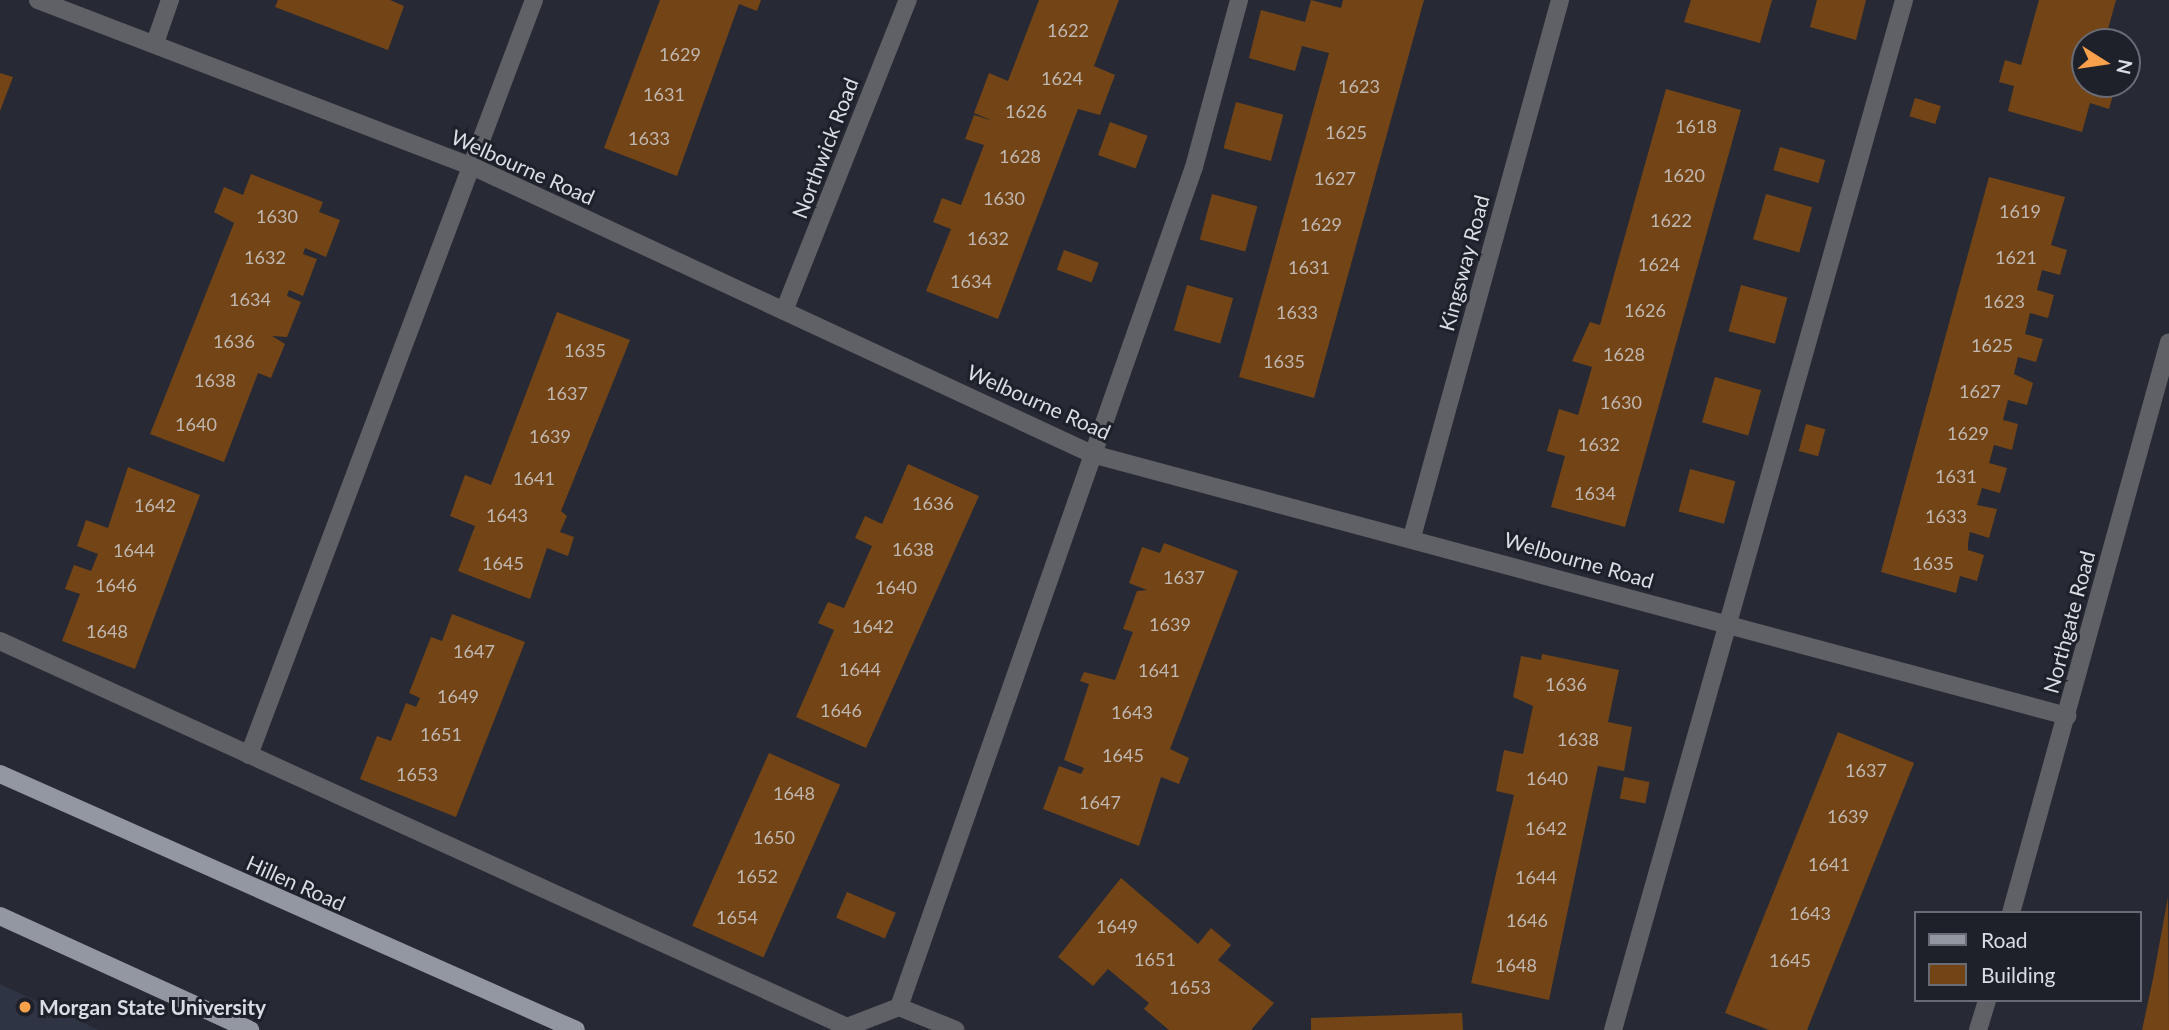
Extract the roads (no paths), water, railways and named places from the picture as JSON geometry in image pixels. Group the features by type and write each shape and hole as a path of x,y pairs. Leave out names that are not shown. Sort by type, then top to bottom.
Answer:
{"main road":[{"name":"Hillen Road","path":"0,774 576,1030"},
{"path":"0,916 250,1030"}],"street":[{"name":"Welbourne Road","path":"38,0 474,167 1092,454 1412,537 1730,627 2067,716"},
{"path":"155,43 170,0"},
{"path":"249,755 474,167 534,0"},
{"name":"Northwick Road","path":"784,311 908,0"},
{"path":"899,1007 1194,167 1239,0"},
{"name":"Kingsway Road","path":"1412,537 1560,0"},
{"path":"1613,1030 1730,627 1905,0"},
{"name":"Northgate Road","path":"2012,911 2169,342"},
{"path":"0,641 847,1027 899,1007 956,1030"},
{"path":"1978,1030 1985,1002"}],"place":[{"name":"Morgan State University","path":"25,1007"}]}
